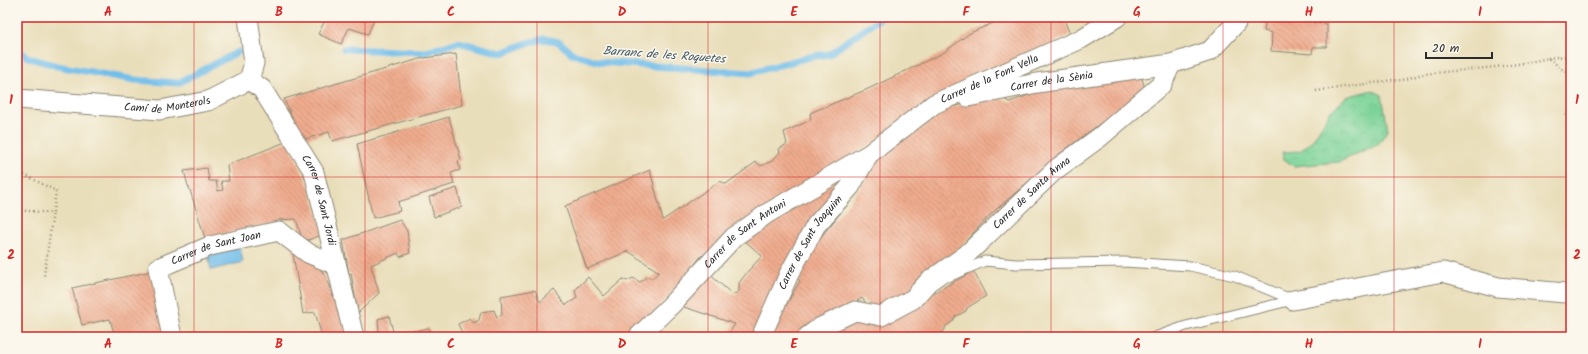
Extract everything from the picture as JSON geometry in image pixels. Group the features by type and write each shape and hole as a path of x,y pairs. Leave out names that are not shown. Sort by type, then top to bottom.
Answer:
{"street":[{"path":"248,17 254,63 249,80"},
{"name":"Carrer de la Font Vella","path":"869,154 934,104 1080,39 1117,17"},
{"path":"1171,64 1210,51 1236,23 1237,17"},
{"name":"Carrer de la Sènia","path":"934,104 1037,83 1171,64"},
{"name":"Carrer de Santa Anna","path":"807,337 819,328 855,311 881,316 913,299 928,282 966,255 1055,170 1100,137 1162,84 1171,64"},
{"name":"Camí de Monterols","path":"17,99 160,110 208,101 249,80"},
{"name":"Carrer de Sant Jordi","path":"249,80 262,88 314,172 354,337"},
{"name":"Carrer de Sant Antoni","path":"638,337 671,305 734,237 768,213 869,154"},
{"name":"Carrer de Sant Joaquim","path":"761,337 789,274 816,225 850,187 869,154"},
{"name":"Carrer de Sant Joan","path":"172,337 158,268 210,246 279,231 308,253 336,265"},
{"path":"1293,300 1443,272 1498,287 1565,293 1571,292"}],"lane":[{"path":"919,293 952,275 985,260 1016,264 1124,262 1190,266 1205,269 1235,276 1293,300"},
{"path":"1155,337 1186,326 1293,300"}],"path":[{"path":"1316,91 1393,80 1400,81 1424,74 1521,64 1548,58 1566,56 1571,57"},
{"path":"1548,58 1571,76"},
{"path":"1571,108 1566,116 1571,127"},
{"path":"17,171 56,191 44,276"},
{"path":"17,210 53,213"}],"green space":[{"path":"1372,90 1382,95 1388,130 1378,144 1339,162 1294,166 1284,159 1282,152 1300,151 1312,141 1330,112 1346,97"}],"water":[{"path":"240,247 243,262 211,270 208,254"}],"building":[{"path":"327,17 375,17 368,34 349,28 341,44 318,34"},
{"path":"1007,17 1063,17 1070,34 866,147 705,258 702,255 677,287 631,337 613,337 608,334 605,337 459,337 462,333 458,324 470,318 474,323 479,320 481,312 494,310 497,317 502,315 501,296 535,290 540,302 554,290 566,305 577,298 575,290 588,277 604,296 623,279 627,281 633,278 640,282 648,276 651,279 659,272 628,251 587,269 565,206 650,170 663,220 720,181 726,184 756,162 761,166 772,161 780,152 779,149 787,144 784,132 811,120 810,113 868,89 943,53 970,33"},
{"path":"1266,17 1315,17 1314,23 1327,24 1327,47 1313,47 1312,54 1271,51 1272,33 1264,31"},
{"path":"456,54 462,105 332,141 329,132 302,140 284,99 423,58"},
{"path":"1138,74 1142,78 1144,86 1143,93 1105,124 1101,123 1054,158 991,214 933,276 873,312 862,298 800,337 782,337 772,330 800,281 795,275 807,254 867,178 874,159 938,108 956,106 999,96 1009,102 1032,94 1033,90"},
{"path":"449,117 461,160 458,161 460,170 451,173 454,184 398,202 400,211 373,218 357,144"},
{"path":"288,141 310,188 324,234 308,240 302,238 296,219 279,220 279,222 205,238 184,171 207,168 209,181 216,181 218,191 223,190 221,181 229,181 227,165"},
{"path":"853,168 756,337 727,337 735,324 681,306 708,273 732,294 737,293 739,291 739,283 762,256 744,240"},
{"path":"457,188 462,207 434,217 429,197"},
{"path":"400,220 407,231 410,253 400,257 398,253 371,265 379,293 358,313 343,240"},
{"path":"292,248 316,263 325,276 336,304 342,314 348,337 322,337 315,312 303,314"},
{"path":"973,270 986,296 967,308 966,311 955,317 953,321 945,327 945,330 936,337 813,337 819,332 917,302"},
{"path":"152,271 167,337 115,337 110,319 82,325 72,288"},
{"path":"389,316 394,335 429,328 434,337 363,337 363,335 379,332 378,319"},
{"path":"655,330 667,333 668,337 647,337"}],"waterway":[{"name":"Barranc de les Roquetes","path":"344,49 426,52 458,42 502,53 527,43 544,39 559,42 573,54 600,62 750,73 809,57 829,54 882,17"},
{"name":"Barranc de les Roquetes","path":"17,48 27,57 57,66 135,80 178,83 238,52"}]}
